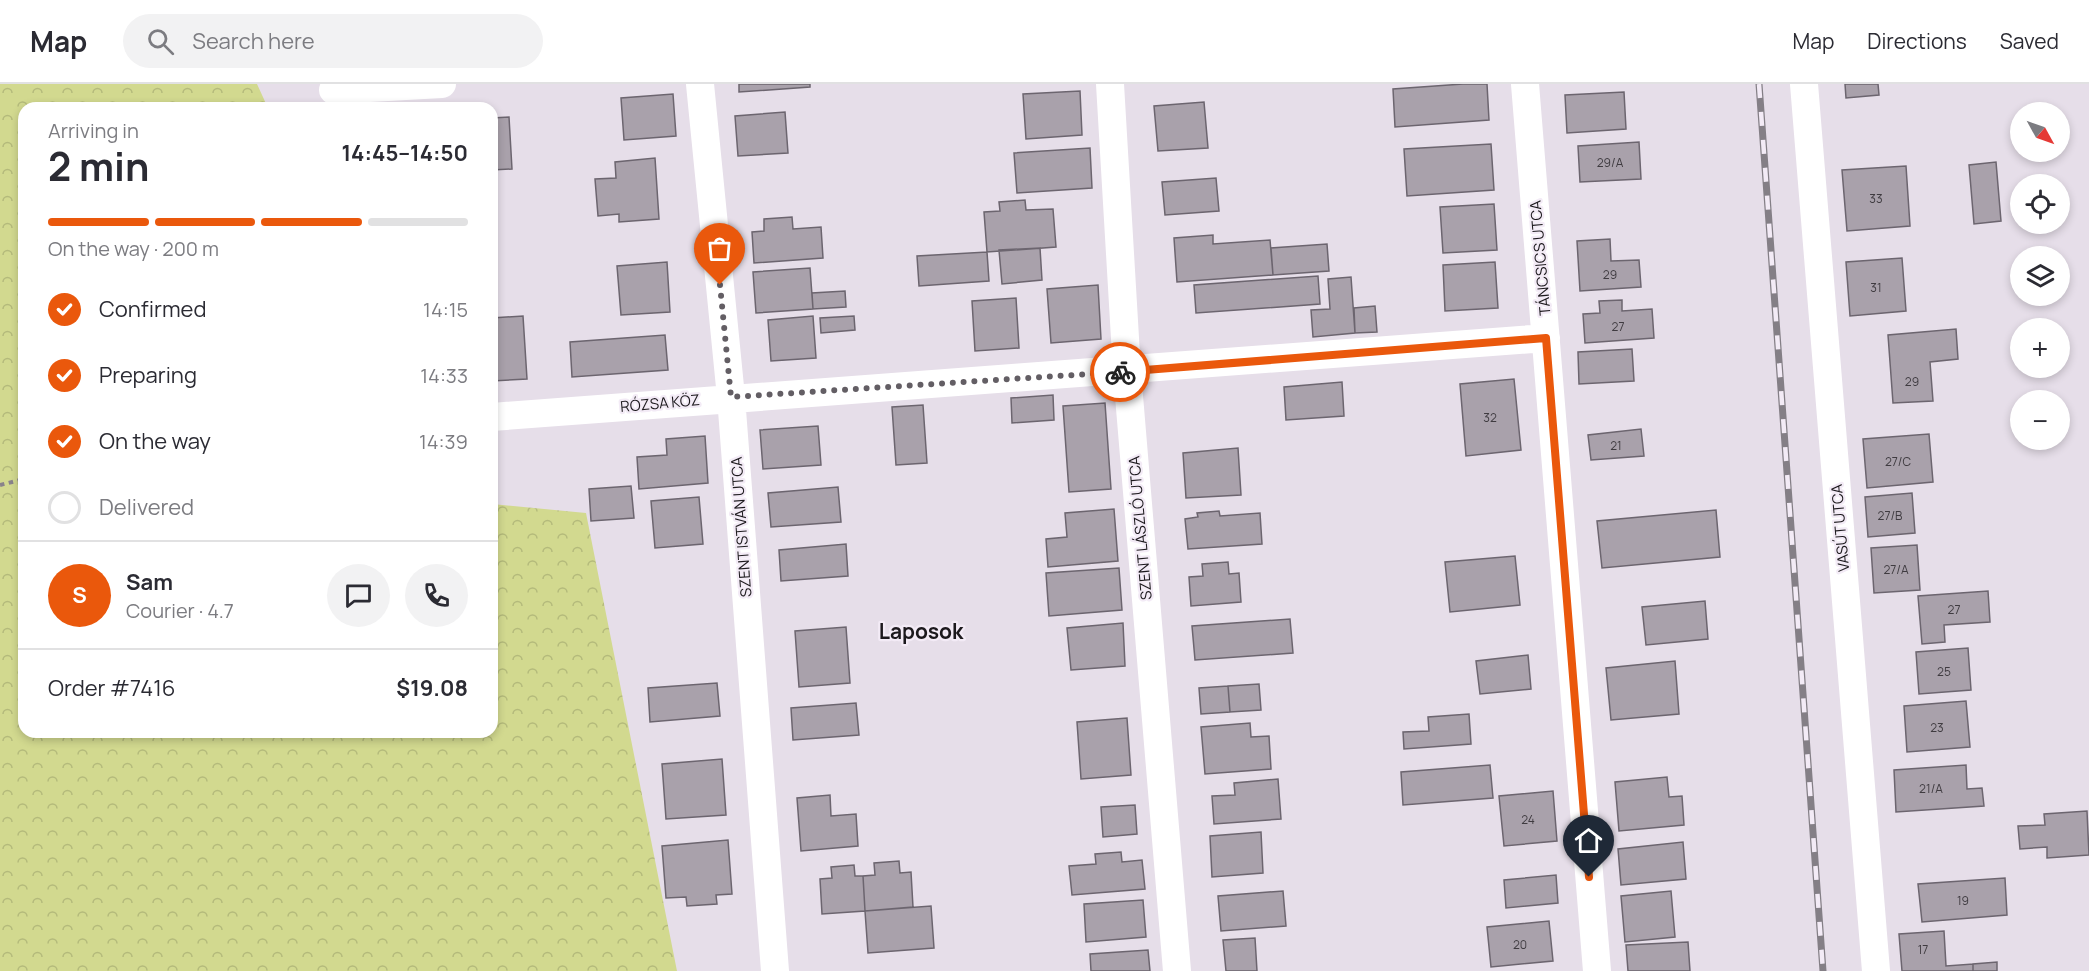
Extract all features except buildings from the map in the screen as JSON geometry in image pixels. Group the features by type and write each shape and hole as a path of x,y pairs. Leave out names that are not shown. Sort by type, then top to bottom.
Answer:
{"street":[{"path":"335,94 442,84"},
{"name":"SZENT ISTVÁN UTCA","path":"700,84 731,397 776,971"},
{"name":"SZENT LÁSZLÓ UTCA","path":"1110,84 1127,372 1178,971"},
{"name":"TÁNCSICS UTCA","path":"1525,84 1597,971"},
{"name":"VASÚT UTCA","path":"1804,84 1876,971"},
{"name":"RÓZSA KÖZ","path":"498,416 731,397 1127,372 1546,338"}],"path":[{"path":"0,485 18,480"}],"green space":[{"path":"0,84 257,84 265,102 18,102 18,738 498,738 498,505 586,513 677,971 0,971"}],"railway":[{"path":"1759,84 1823,971"}],"way so far":[{"path":"720,285 731,397 1120,372"}],"district":[{"name":"Laposok","path":"921,631"}],"route":[{"path":"1120,372 1546,338 1589,877"}]}
